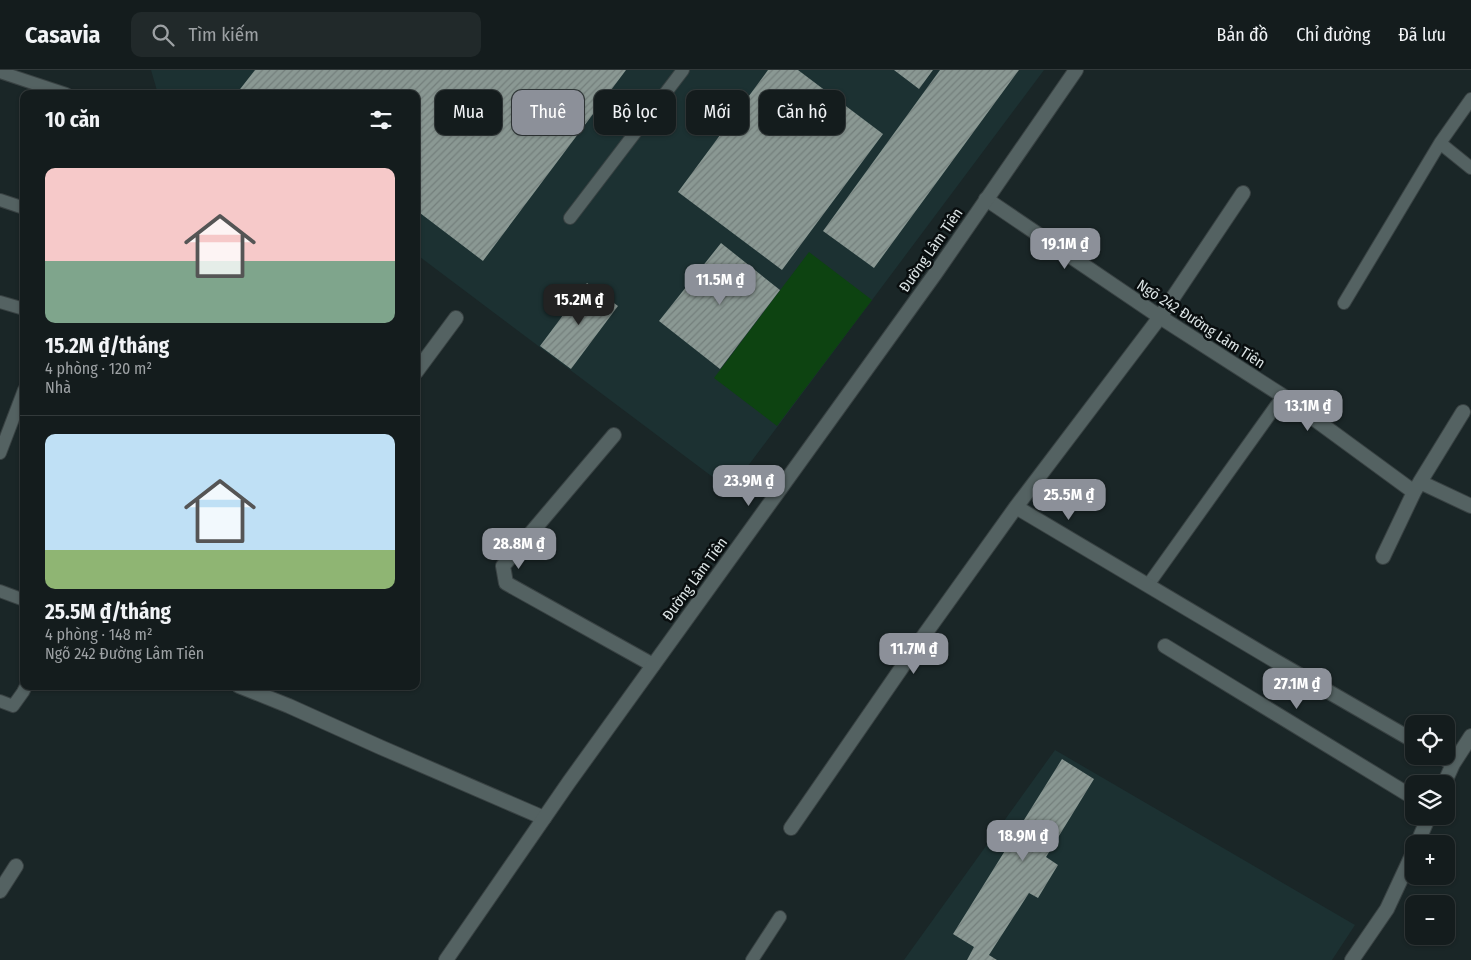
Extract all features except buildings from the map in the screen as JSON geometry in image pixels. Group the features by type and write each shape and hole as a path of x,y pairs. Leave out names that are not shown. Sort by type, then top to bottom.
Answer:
{"street":[{"name":"Đường Lâm Tiên","path":"446,960 544,818 916,300 1076,70"},
{"path":"791,828 925,634 1016,507 1160,317 1243,193"},
{"name":"Ngõ 242 Đường Lâm Tiên","path":"986,199 1417,487 1471,506"},
{"path":"420,367 456,318"},
{"path":"1383,556 1417,487 1463,412"},
{"path":"614,435 503,566 506,583 653,665"},
{"path":"1016,507 1405,736"},
{"path":"1165,646 1405,793"},
{"path":"249,690 544,818"},
{"path":"1455,761 1471,736"},
{"path":"0,891 16,866"},
{"path":"1352,960 1387,909 1405,870"}],"lane":[{"path":"570,218 683,70"},
{"path":"0,72 54,90"},
{"path":"1344,303 1440,143 1471,98"},
{"path":"1440,143 1471,168"},
{"path":"0,200 20,207"},
{"path":"0,302 20,308"},
{"path":"1148,585 1283,396"},
{"path":"0,453 20,400"},
{"path":"0,591 20,598"},
{"path":"0,701 13,706 25,690"},
{"path":"752,960 780,917"}],"shaded area":[{"path":"151,70 1044,70 730,490 420,257 420,90 157,90"},
{"path":"1055,750 1355,925 1332,960 904,960"}],"green space":[{"path":"809,252 872,300 777,426 714,378"}]}
